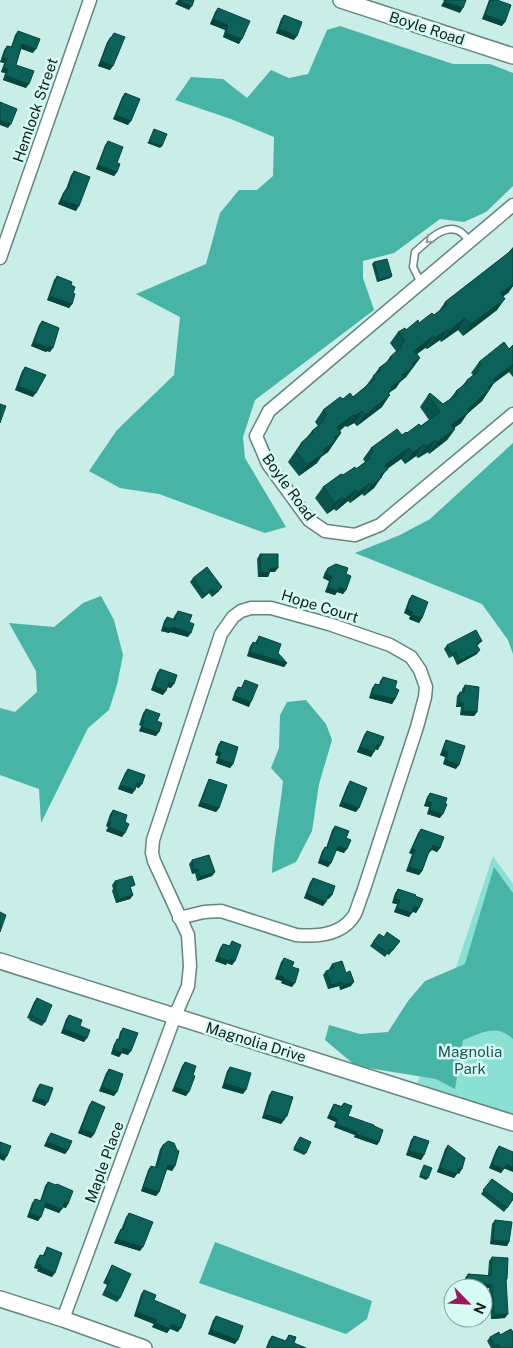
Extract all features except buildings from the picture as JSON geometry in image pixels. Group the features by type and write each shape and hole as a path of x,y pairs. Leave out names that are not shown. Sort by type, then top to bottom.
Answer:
{"street":[{"name":"Hemlock Street","path":"0,258 90,0"},
{"name":"Boyle Road","path":"341,0 513,56"},
{"name":"Boyle Road","path":"513,205 269,411 256,436 268,464 309,520 326,531 355,536 380,525 513,414"},
{"name":"Hope Court","path":"175,1016 188,986 190,966 188,936 154,861 152,852 153,840 221,634 233,617 241,611 251,608 271,608 329,624 402,651 411,657 420,670 426,687 425,697 417,727 355,914 343,927 320,935 308,936 296,935 221,911 204,912 180,918"},
{"name":"Magnolia Drive","path":"0,961 513,1123"},
{"name":"Maple Place","path":"63,1319 175,1016"},
{"path":"0,1299 144,1348"}],"lane":[{"path":"421,283 413,267 415,252 436,234 450,229 461,231 470,242"}],"green space":[{"path":"340,26 453,64 490,64 513,73 513,186 486,212 464,222 440,219 394,253 363,261 363,278 374,310 255,400 243,437 245,458 286,527 265,533 159,494 120,488 89,471 117,430 174,375 180,317 136,294 206,264 220,213 239,190 257,190 273,176 274,137 231,119 175,100 191,77 223,79 247,98 271,70 289,78 308,74 327,30"},
{"path":"513,443 513,654 508,640 482,604 355,553 400,535 430,519"},
{"path":"101,596 114,620 123,655 117,685 109,710 88,728 41,823 39,789 0,775 0,708 15,712 37,692 36,671 9,623 54,627 83,603"},
{"path":"306,700 326,724 332,740 319,784 312,831 296,862 272,873 283,781 271,768 279,748 280,715 287,702"},
{"name":"Magnolia Park","path":"493,856 513,884 513,1119 416,1088"},
{"name":"Magnolia Park","path":"494,867 513,893 513,1039 501,1031 494,1030 482,1032 463,1040 455,1089 436,1079 356,1066 325,1040 329,1025 360,1034 388,1032 408,1001 425,981 465,964"},
{"path":"215,1242 372,1301 367,1319 346,1334 199,1283"}]}
